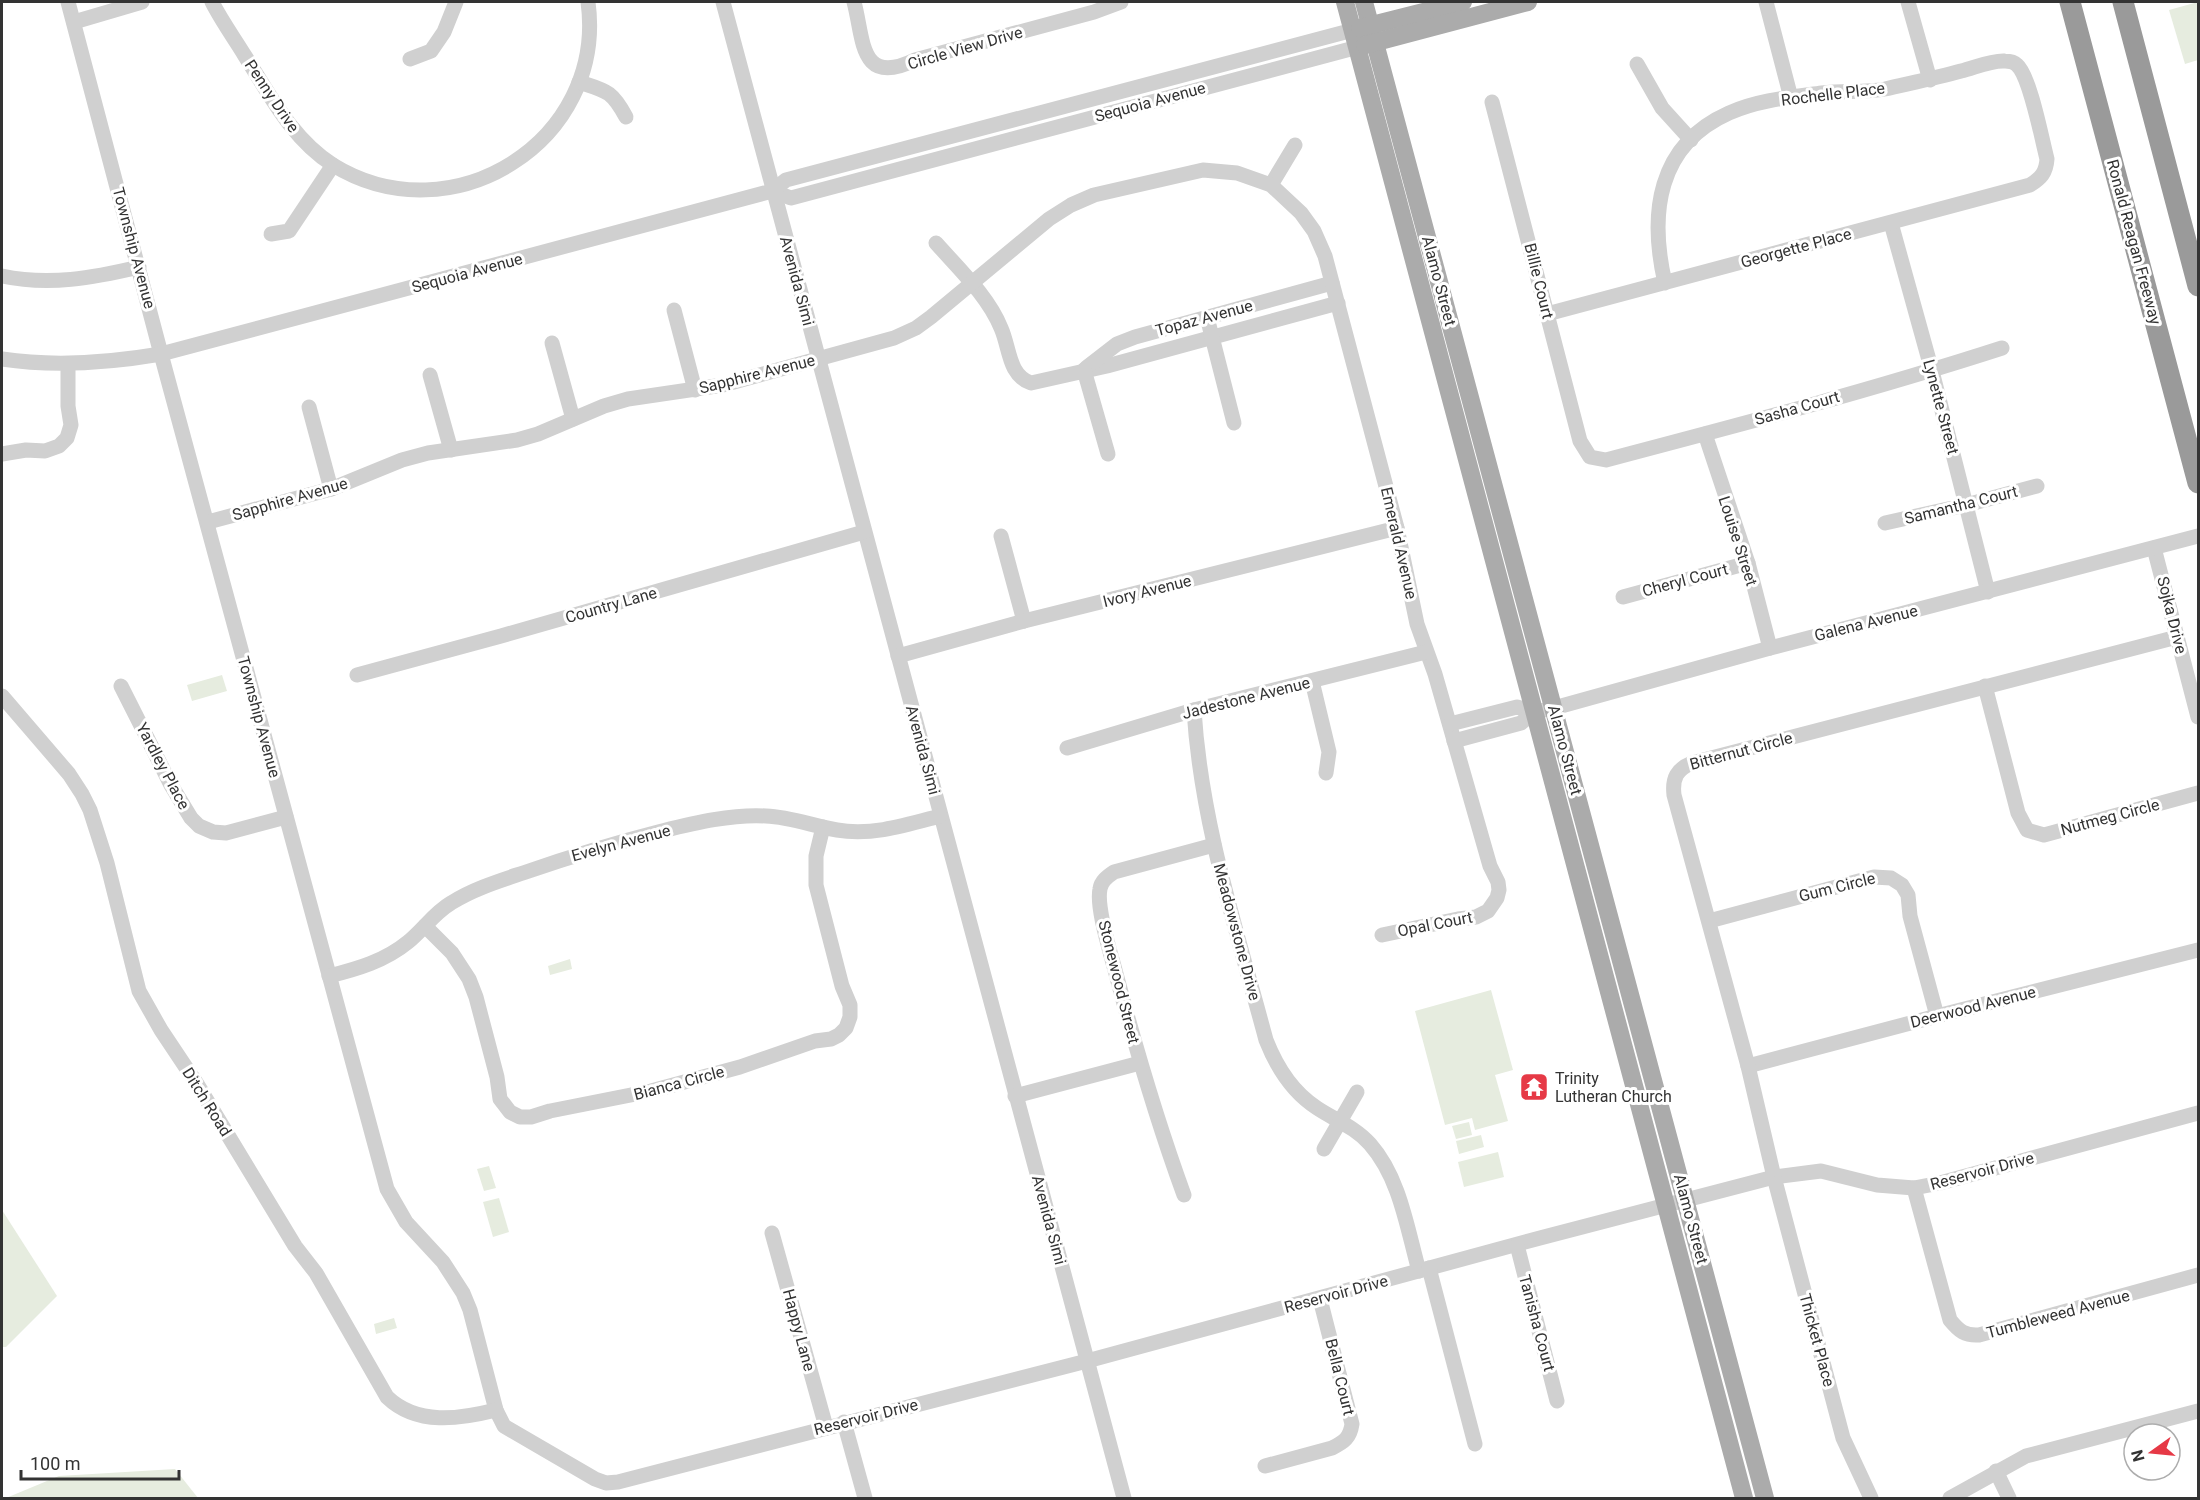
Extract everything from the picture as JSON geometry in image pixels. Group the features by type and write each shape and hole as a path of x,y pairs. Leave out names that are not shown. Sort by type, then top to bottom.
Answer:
{"highway":[{"name":"Ronald Reagan Freeway","path":"2070,2 2199,483"},
{"path":"2123,2 2199,286"}],"main road":[{"name":"Alamo Street","path":"1345,2 1364,36 1554,708 1766,1498"},
{"name":"Alamo Street","path":"1364,2 1364,36 1534,712 1744,1498"},
{"name":"Sequoia Avenue","path":"1364,36 1463,2"},
{"name":"Sequoia Avenue","path":"1364,36 1528,2"}],"street":[{"name":"Township Avenue","path":"68,2 387,1189 406,1222 443,1262 463,1293 470,1310 496,1410"},
{"path":"74,22 141,2"},
{"name":"Penny Drive","path":"212,2 284,118 306,144 333,165 365,180 402,189 441,189 474,182 505,168 538,144 563,114 579,82 588,50 590,24 588,2"},
{"path":"410,59 431,51 444,32 456,2"},
{"name":"Avenida Simi","path":"723,2 1124,1498"},
{"name":"Circle View Drive","path":"854,2 861,28 863,50 872,62 886,69 899,68 915,60 1094,12 1120,2"},
{"path":"1766,2 1791,98"},
{"path":"1908,2 1930,80"},
{"name":"Sequoia Avenue","path":"2,359 68,364 114,362 161,354 772,191 791,198 1364,36"},
{"name":"Rochelle Place","path":"1665,283 1659,257 1657,233 1662,189 1670,169 1690,140 1709,124 1743,107 1824,92 1875,91 1930,80 1998,61 2011,62 2017,65 2026,79 2047,159 2043,176"},
{"path":"1637,64 1662,108 1690,140"},
{"path":"579,82 615,97 626,117"},
{"name":"Billie Court","path":"1492,102 1580,441 1590,457"},
{"path":"1271,185 1295,145"},
{"path":"271,234 290,231 333,165"},
{"name":"Sapphire Avenue","path":"208,522 331,489 402,460 517,440 628,399 723,384 894,338 916,328 1049,219 1071,205 1094,195 1203,171 1238,173 1271,185"},
{"name":"Georgette Place","path":"1547,314 1891,224 2030,185 2043,176"},
{"name":"Emerald Avenue","path":"1271,185 1301,213 1314,231 1325,256 1397,528 1417,624 1450,724 1490,866 1498,882 1497,898 1488,911"},
{"name":"Lynette Street","path":"1891,224 1932,370 1988,592"},
{"name":"Topaz Avenue","path":"936,243 991,308 1001,326 1016,374 1022,380 1031,383 1107,366 1212,335 1338,303"},
{"path":"2,276 47,281 76,280 139,267"},
{"name":"Topaz Avenue","path":"1084,370 1117,344 1135,337 1332,283"},
{"path":"675,310 695,390"},
{"path":"1207,317 1234,423"},
{"path":"552,343 573,419"},
{"name":"Sasha Court","path":"1590,457 1606,460 1705,434 2002,348"},
{"path":"2,454 26,450 45,452 59,446 66,438 71,425 68,406 68,364"},
{"path":"1084,370 1108,454"},
{"path":"430,375 451,450"},
{"path":"309,407 331,489"},
{"name":"Louise Street","path":"1705,434 1748,563 1770,648"},
{"name":"Samantha Court","path":"1885,523 2037,486"},
{"name":"Ivory Avenue","path":"898,656 1024,621 1397,528"},
{"name":"Country Lane","path":"357,675 864,532"},
{"path":"1001,536 1024,621"},
{"name":"Galena Avenue","path":"1450,724 1517,707 1534,712 1554,708 1770,648 2199,536"},
{"name":"Sojka Drive","path":"2154,548 2199,717"},
{"name":"Cheryl Court","path":"1623,597 1748,563"},
{"name":"Bitternut Circle","path":"1774,1177 1748,1066 1674,795 1672,785 1676,775 1683,767 2177,637"},
{"name":"Jadestone Avenue","path":"1067,748 1194,710 1426,652"},
{"path":"1312,681 1329,752 1326,773"},
{"name":"Yardley Place","path":"121,686 171,785 191,818 199,826 213,832 226,833 286,817"},
{"name":"Nutmeg Circle","path":"1984,686 2018,813 2027,830 2044,835 2199,793"},
{"name":"Ditch Road","path":"2,696 69,774 82,794 90,810 107,863 139,991 160,1030 196,1084 294,1246 316,1273 387,1397 398,1408 425,1417 470,1416 496,1410"},
{"name":"Meadowstone Drive","path":"1194,710 1201,781 1214,845 1273,1058 1284,1077 1300,1095 1341,1121 1368,1142 1388,1171 1424,1269 1475,1444"},
{"name":"Galena Avenue","path":"1454,741 1521,723 1534,712"},
{"name":"Evelyn Avenue","path":"329,976 365,966 386,957 407,943 434,915 450,903 497,882 567,857 664,831 707,821 757,815 784,817 838,830 869,831 888,829 940,816"},
{"name":"Bianca Circle","path":"424,926 452,953 469,979 497,1077 500,1099 510,1112 520,1117 531,1117 550,1111 651,1091 741,1067 815,1041 831,1039 846,1028 850,1017 850,1005 842,987 816,885 816,856 823,826"},
{"name":"Stonewood Street","path":"1184,1195 1140,1063 1108,944 1099,900 1100,888 1106,878 1114,872 1214,845"},
{"name":"Gum Circle","path":"1709,921 1874,877 1891,878 1902,885 1908,895 1910,916 1937,1016"},
{"name":"Opal Court","path":"1382,935 1476,917 1488,911"},
{"name":"Deerwood Avenue","path":"1748,1066 2199,950"},
{"path":"1016,1096 1140,1063"},
{"path":"1324,1149 1357,1092"},
{"name":"Reservoir Drive","path":"496,1410 504,1426 510,1431 595,1479 610,1483 1320,1299 1424,1269 1774,1177 1821,1172 1877,1185 1914,1188 2199,1113"},
{"name":"Thicket Place","path":"1774,1177 1843,1438 1871,1498"},
{"name":"Tumbleweed Avenue","path":"1914,1188 1950,1320 1959,1331 1969,1336 2199,1275"},
{"name":"Happy Lane","path":"772,1233 826,1427"},
{"name":"Tanisha Court","path":"1517,1245 1557,1401"},
{"name":"Bella Court","path":"1265,1466 1332,1448 1350,1436 1352,1424 1320,1299"},
{"path":"1950,1498 2026,1456 2199,1411"},
{"path":"844,1422 865,1498"},
{"path":"1996,1471 2009,1498"}],"shaded area":[{"path":"2198,2 2198,60 2185,64 2169,10"},
{"path":"222,675 227,691 192,701 187,685"},
{"path":"570,959 572,969 550,975 548,966"},
{"path":"1491,990 1513,1070 1495,1075 1508,1121 1475,1130 1472,1118 1445,1125 1415,1011"},
{"path":"1469,1122 1472,1135 1456,1139 1452,1126"},
{"path":"1481,1135 1484,1147 1459,1154 1456,1141"},
{"path":"1498,1152 1504,1177 1464,1187 1458,1162"},
{"path":"489,1166 496,1188 484,1191 477,1169"},
{"path":"499,1198 509,1232 493,1237 483,1202"},
{"path":"2,1210 57,1296 6,1347 2,1347"},
{"path":"394,1318 397,1328 376,1334 374,1324"},
{"path":"175,1469 198,1498 6,1498 59,1476"}],"place":[{"name":"Trinity Lutheran Church","path":"1534,1087"}]}
